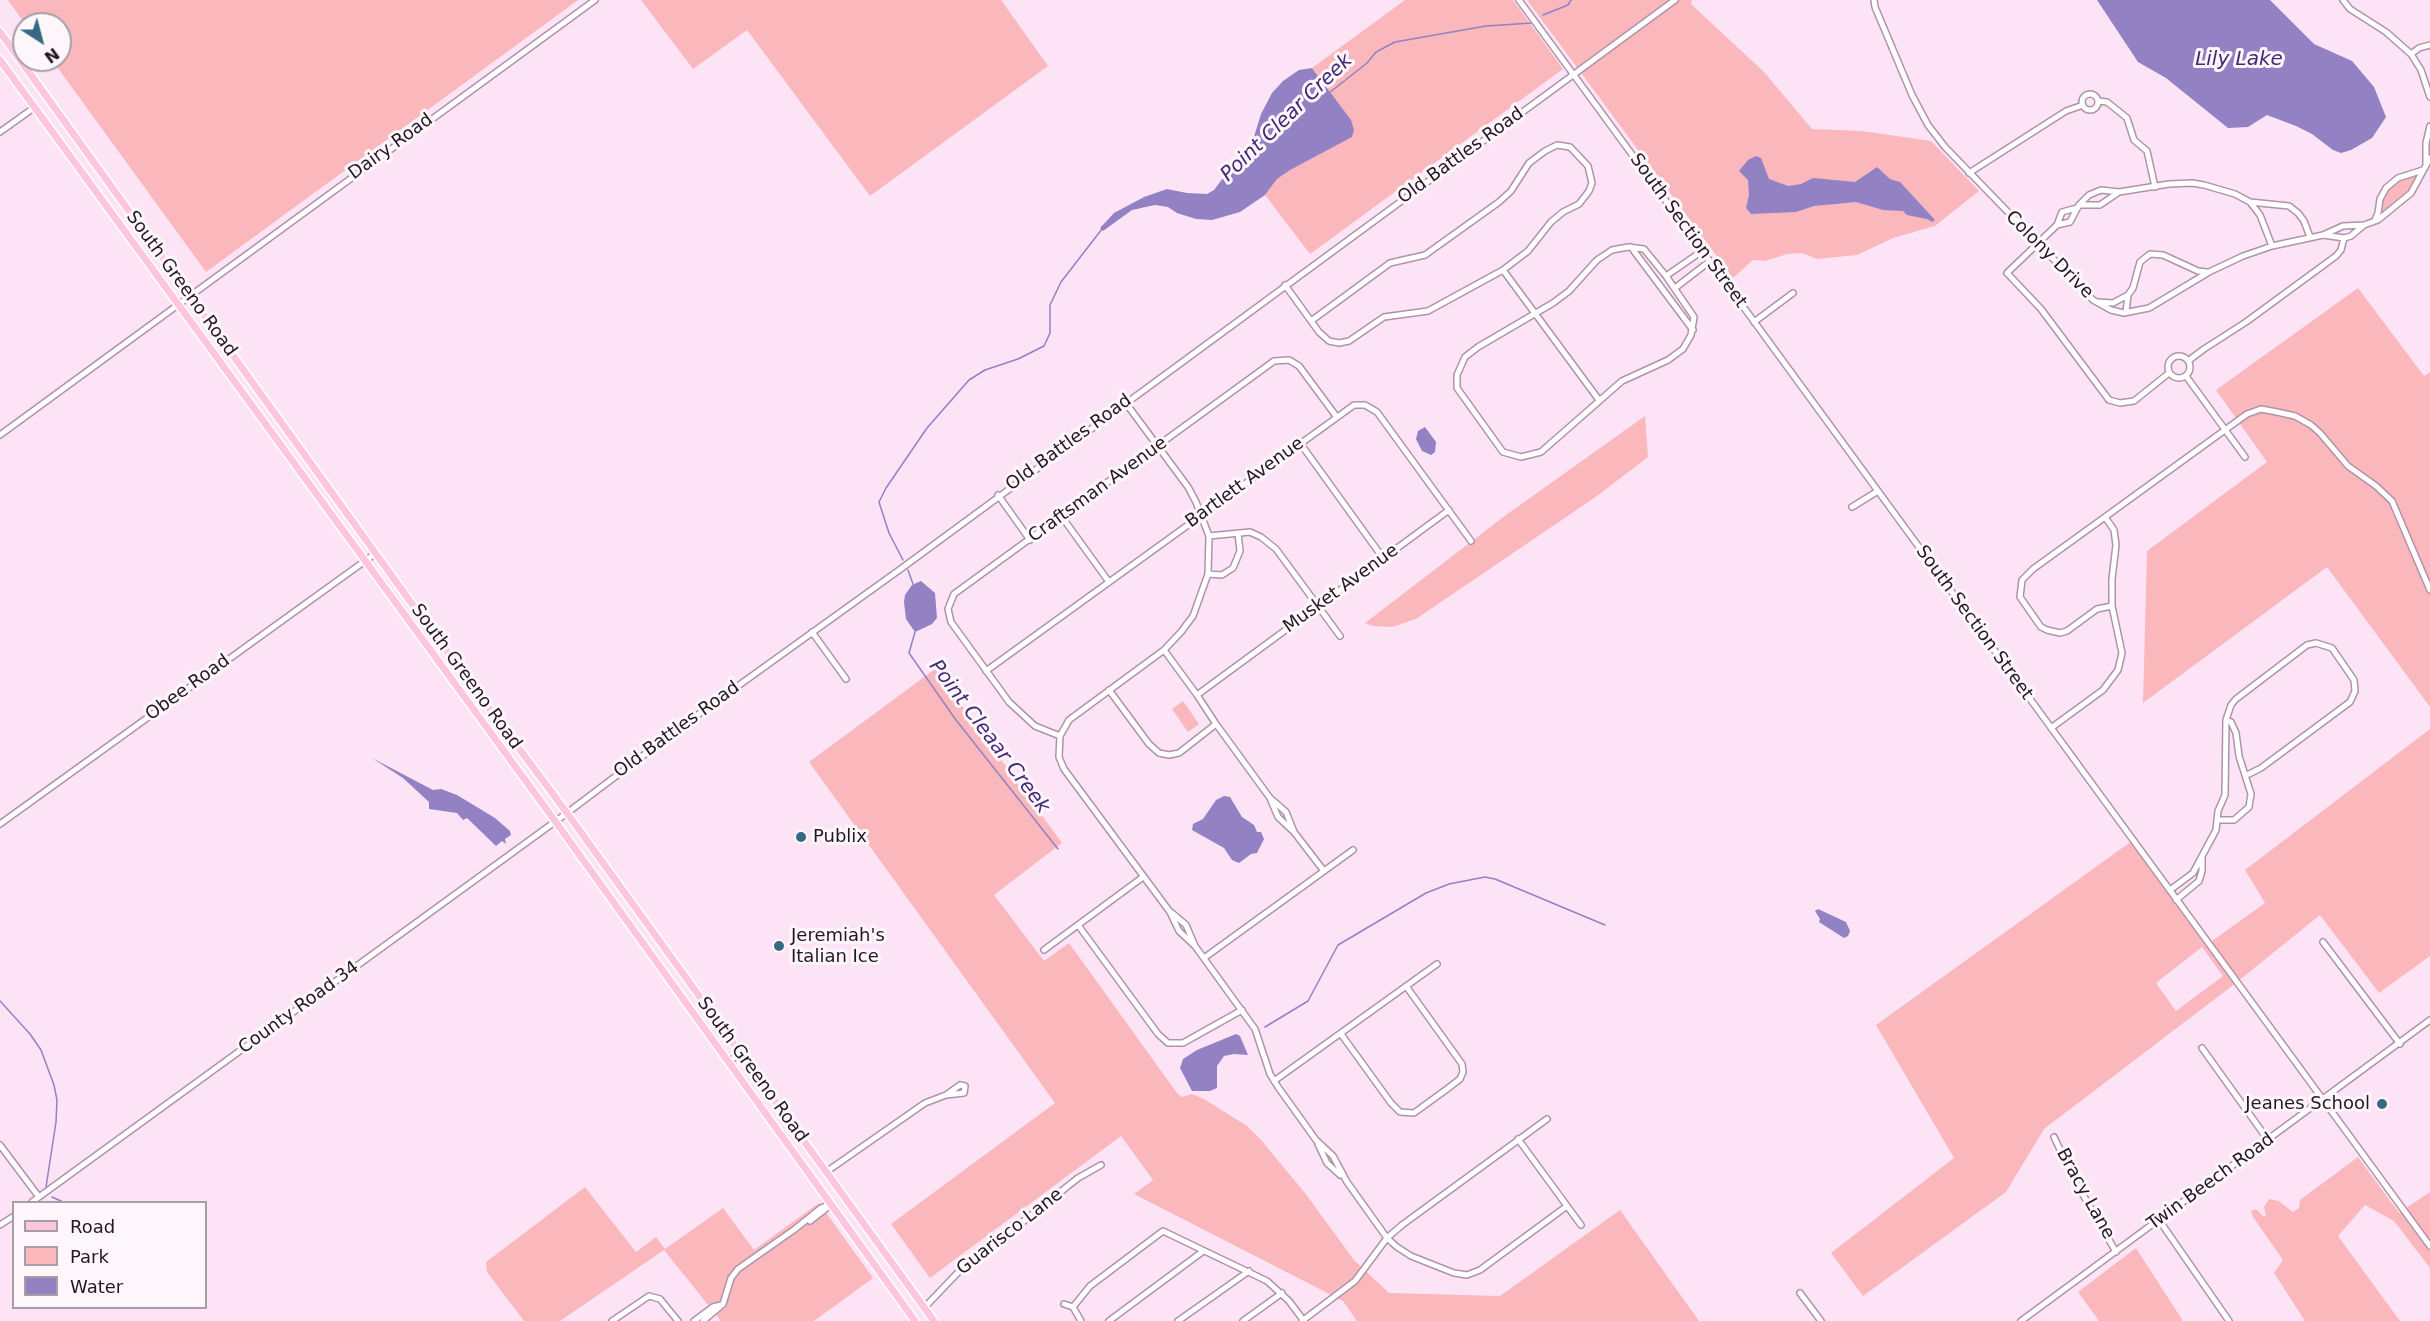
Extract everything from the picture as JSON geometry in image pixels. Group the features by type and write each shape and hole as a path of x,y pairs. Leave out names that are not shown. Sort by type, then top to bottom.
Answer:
{"main road":[{"name":"South Greeno Road","path":"0,33 934,1321"},
{"name":"South Greeno Road","path":"0,60 555,821 915,1321"}],"street":[{"name":"Dairy Road","path":"0,435 595,0"},
{"name":"South Section Street","path":"1519,0 2430,1246"},
{"name":"Old Battles Road","path":"567,813 1675,0"},
{"name":"Colony Drive","path":"1874,0 1912,96 1928,125 1969,172 2093,300 2102,307 2126,312"},
{"path":"2343,0 2350,9 2386,32 2411,54 2421,70 2430,97"},
{"path":"2411,54 2419,48 2430,45"},
{"path":"2083,105 2083,99 2089,94 2096,97 2098,101 2107,102 2127,118 2134,140 2147,152 2155,187"},
{"path":"2083,105 2088,109 2093,109 2098,101"},
{"path":"1969,172 2066,111 2083,105"},
{"path":"0,132 35,107"},
{"path":"2323,235 2344,238 2373,222 2411,193 2427,165 2426,143 2430,126"},
{"path":"1285,285 1311,321 1329,341 1345,342 1384,317 1428,310 1503,270 1528,251 1551,222 1563,212 1579,204 1589,191 1592,183 1588,166 1570,147 1557,145 1545,151 1529,163 1511,191 1499,202 1425,255 1390,263 1311,321"},
{"path":"2373,222 2386,188 2398,178 2427,165"},
{"path":"2057,225 2070,222 2078,207 2094,191 2119,192 2198,183 2235,194 2250,202 2289,206 2304,221 2310,237"},
{"path":"2119,192 2100,205 2078,207 2062,212 2057,225 2007,273 2041,309 2105,396 2116,403 2129,402 2169,373"},
{"path":"2250,202 2267,228 2272,246"},
{"path":"2128,295 2126,312 2149,308 2209,272 2272,246 2323,235 2343,226 2364,225"},
{"path":"2188,361 2336,256 2341,250 2344,238"},
{"path":"1620,247 1644,249 1666,276 1694,317 1693,330 1688,343 1676,355 1627,378 1599,400 1548,447 1532,455 1515,457 1503,452 1457,388 1456,381 1461,365 1472,351 1569,291 1604,254 1620,247"},
{"path":"1631,247 1693,330"},
{"path":"1666,276 1702,251"},
{"path":"2093,300 2113,303 2128,295 2133,288 2140,262 2150,254 2163,255 2198,271 2209,272"},
{"path":"1664,290 1674,286 1710,261"},
{"path":"1503,270 1599,400"},
{"path":"1754,322 1793,293"},
{"path":"2179,355 2188,361 2190,367 2186,376 2176,378 2169,373 2168,363 2172,357 2179,355"},
{"name":"Craftsman Avenue","path":"1060,736 1035,726 1009,702 951,622 948,612 950,602 956,593 1268,365 1282,359 1299,366 1336,416"},
{"path":"2186,376 2245,458"},
{"path":"1125,402 1188,487 1209,536 1208,574 1197,606 1181,632 1164,650 1069,720 1060,736 1059,757 1064,769 1170,912 1180,933 1195,946 1242,1010 1259,1038 1274,1081 1316,1140 1327,1163 1347,1182 1387,1238 1397,1248 1410,1256 1454,1273 1467,1275 1480,1270 1568,1206"},
{"name":"Bartlett Avenue","path":"987,671 1348,407 1360,404 1371,407 1377,412 1471,541"},
{"path":"2112,606 2097,609 2067,631 2054,632 2041,627 2020,597 2020,586 2026,574 2224,429 2247,414 2262,410 2295,416 2311,425 2348,466 2392,501 2430,590"},
{"path":"1300,443 1383,558"},
{"path":"1852,507 1878,491"},
{"path":"998,495 1030,540"},
{"name":"Musket Avenue","path":"1197,695 1449,510"},
{"path":"1062,517 1109,582"},
{"path":"2051,728 2103,690 2116,675 2122,653 2112,606 2116,537 2105,518"},
{"path":"1209,536 1250,532 1276,549 1340,636"},
{"path":"1208,574 1222,575 1233,568 1240,551 1238,533"},
{"name":"Obee Road","path":"0,824 376,553"},
{"path":"812,632 846,679"},
{"path":"2169,890 2193,873 2216,830 2225,795 2226,720 2231,705 2242,693 2312,644 2321,643 2332,648 2354,680 2355,691 2350,702 2260,768 2245,775"},
{"path":"1164,650 1270,798 1286,812 1294,832"},
{"path":"1109,690 1149,744 1159,753 1168,755 1179,753 1215,724"},
{"path":"2217,820 2234,820 2249,807 2252,794 2238,756 2236,733 2231,722 2226,720"},
{"path":"1270,798 1278,817 1294,832 1324,872"},
{"name":"County Road 34","path":"34,1201 567,813"},
{"path":"1204,958 1353,850"},
{"path":"2176,900 2199,880 2202,871 2202,857"},
{"path":"1044,950 1143,877"},
{"path":"1170,912 1186,925 1195,946"},
{"path":"1078,925 1158,1034 1168,1043 1183,1043 1242,1010"},
{"path":"2323,942 2400,1044"},
{"path":"1274,1081 1437,964"},
{"path":"1341,1034 1400,1112 1414,1113 1447,1089 1460,1079 1462,1064 1406,986"},
{"name":"Twin Beech Road","path":"2021,1321 2430,1020"},
{"path":"2202,1047 2268,1140"},
{"path":"728,1062 740,1054"},
{"path":"826,1172 925,1103 946,1095"},
{"path":"1073,1306 1090,1286 1162,1232 1202,1252 1249,1271 1282,1293 1303,1321 1355,1281 1387,1238 1547,1119"},
{"name":"Bracy Lane","path":"2054,1137 2074,1179 2116,1252"},
{"path":"1518,1139 1581,1225"},
{"path":"0,1145 39,1197"},
{"name":"Guarisco Lane","path":"925,1307 966,1264 976,1259 1078,1178 1101,1165"},
{"path":"703,1321 723,1304 734,1273 746,1262 805,1224 831,1204"},
{"path":"2160,1220 2229,1321"},
{"path":"1108,1321 1202,1252"},
{"path":"1178,1321 1249,1271"},
{"path":"1243,1321 1282,1293"},
{"path":"1800,1293 1821,1321"},
{"path":"612,1321 649,1296 660,1299 678,1321"},
{"path":"694,1321 713,1307 723,1304"},
{"path":"1064,1304 1073,1306 1081,1321"}],"green space":[{"path":"8,0 578,0 206,272 61,72 72,72 72,12 16,12"},
{"path":"641,0 1001,0 1048,66 870,196 747,30 693,69"},
{"path":"1405,0 1513,0 1563,69 1310,254 1265,195 1277,179 1290,169 1352,137 1326,85 1312,68"},
{"path":"1527,0 1692,0 1691,4 1764,72 1812,129 1862,131 1931,141 1979,191 1935,226 1893,238 1857,255 1817,259 1802,253 1787,254 1765,261 1753,260 1733,278"},
{"path":"2417,174 2413,188 2380,215 2381,200 2386,191 2398,180"},
{"path":"2358,288 2424,376 2430,372 2430,707 2327,567 2143,703 2147,551 2267,462 2216,390"},
{"path":"1645,416 1648,457 1597,496 1416,619 1392,627 1365,623 1506,515"},
{"path":"935,669 1062,843 994,895 1044,961 1069,943 1177,1093 1182,1097 1192,1094 1204,1099 1247,1126 1305,1193 1354,1260 1389,1293 1500,1296 1620,1210 1699,1321 1357,1321 1343,1301 1134,1194 1153,1180 1121,1136 930,1278 891,1224 1055,1103 809,762"},
{"path":"1183,701 1199,724 1188,732 1172,709"},
{"path":"2430,729 2430,956 2379,993 2320,915 2232,986 2044,1129 2006,1192 1863,1296 1831,1253 1954,1158 1876,1025 2136,838 2212,941 2265,903 2245,870","holes":["2202,947 2223,976 2176,1011 2156,983"]},
{"path":"2358,1157 2399,1213 2430,1192 2430,1268 2394,1221 2365,1205 2338,1236 2400,1321 2305,1321 2274,1273 2283,1260 2251,1211 2256,1209 2266,1216 2264,1207 2269,1199 2279,1201 2293,1212 2299,1208 2300,1200"},
{"path":"585,1187 636,1252 656,1237 665,1249 723,1208 754,1250 819,1203 873,1278 814,1321 721,1321 664,1250 560,1321 524,1321 487,1272 486,1262"},
{"path":"2136,1248 2183,1321 2099,1321 2078,1292"}],"water":[{"name":"Lily Lake","path":"2097,0 2270,0 2314,44 2352,61 2374,87 2386,117 2372,138 2341,153 2333,150 2312,134 2267,115 2248,127 2228,128 2166,78 2138,62"},
{"path":"1312,68 1351,120 1354,130 1352,137 1290,170 1277,179 1265,195 1240,212 1212,220 1196,219 1177,213 1168,207 1155,205 1132,210 1103,231 1100,228 1114,213 1144,197 1167,189 1207,194 1214,190 1223,178 1248,156 1261,114 1272,93 1283,81 1299,70"},
{"path":"1756,156 1761,158 1769,179 1788,186 1801,184 1813,178 1855,182 1877,167 1890,179 1900,182 1935,220 1932,222 1907,215 1903,211 1883,210 1856,202 1814,206 1796,212 1751,214 1746,208 1749,195 1748,180 1739,171 1748,160"},
{"path":"1425,427 1436,442 1435,452 1431,455 1422,451 1416,439 1418,431"},
{"path":"921,581 935,593 937,618 932,624 915,632 906,619 904,602 905,595 912,585"},
{"path":"372,758 433,790 441,789 457,795 495,818 510,831 511,835 505,839 506,844 502,841 496,846 467,818 463,820 457,813 429,809 429,802 403,778"},
{"path":"1224,796 1230,797 1242,817 1254,825 1257,832 1261,832 1264,839 1257,853 1251,854 1239,863 1232,860 1224,848 1192,830 1193,824 1203,819 1216,800"},
{"path":"1818,909 1846,922 1850,931 1848,936 1844,938 1819,922 1820,919 1815,911"},
{"path":"1236,1034 1240,1036 1248,1055 1224,1056 1217,1066 1217,1088 1210,1091 1192,1091 1180,1068 1183,1059 1197,1050"}],"waterway":[{"name":"Point Cleaar Creek","path":"1543,15 1568,5 1571,0"},
{"name":"Point Clear Creek","path":"1329,93 1367,63 1376,52 1395,42 1486,26 1532,23"},
{"name":"Point Clear Creek","path":"903,560 889,533 879,502 886,488 927,428 969,380 985,370 1018,359 1044,346 1050,333 1050,305 1061,282 1102,229"},
{"name":"Point Cleaar Creek","path":"908,570 913,584"},
{"name":"Point Cleaar Creek","path":"915,632 909,653 956,720 1058,849"},
{"name":"Point Cleaar Creek","path":"1265,1027 1308,1001 1338,945 1426,893 1449,884 1485,877 1495,879 1605,925"},
{"path":"0,1001 30,1034 41,1050 54,1085 57,1100 56,1122 46,1187"},
{"path":"52,1197 61,1201"}],"place":[{"name":"Publix","path":"801,837"},
{"name":"Jeremiah's Italian Ice","path":"779,946"},
{"name":"Jeanes School","path":"2382,1104"}]}
